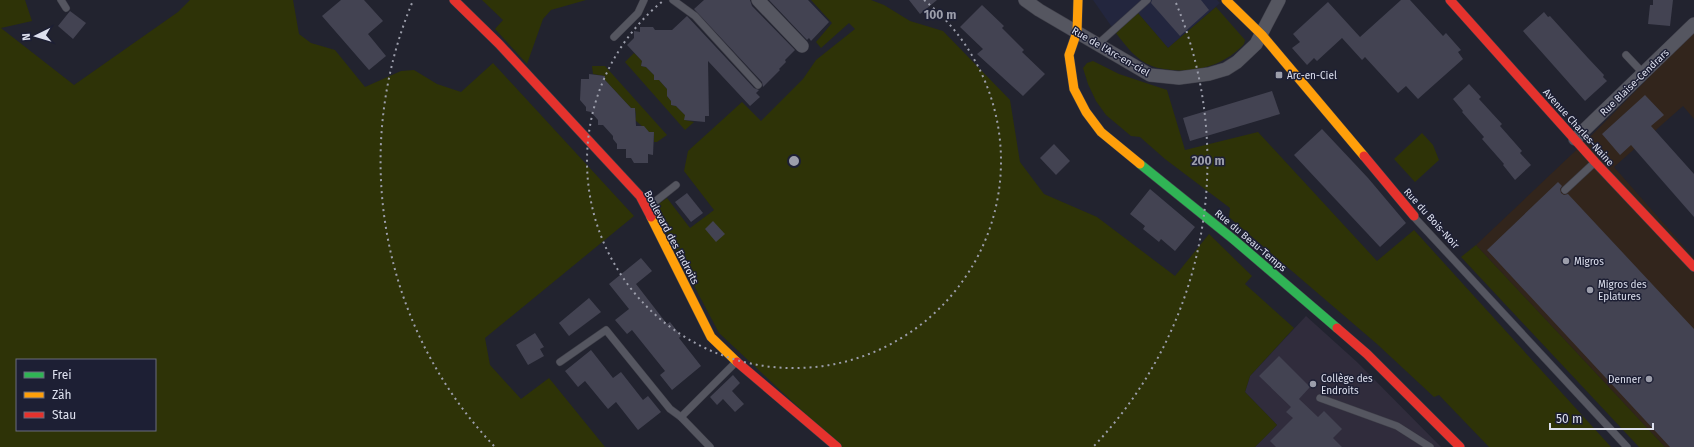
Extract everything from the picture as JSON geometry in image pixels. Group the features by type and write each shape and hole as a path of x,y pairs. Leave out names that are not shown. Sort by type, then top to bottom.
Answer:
{"street":[{"name":"Boulevard des Endroits","path":"454,0 499,44 640,196 711,337 737,362 837,447"},
{"path":"758,0 802,46"},
{"name":"Rue de l'Arc-en-ciel","path":"1025,0 1039,10 1150,75 1179,78 1209,74 1226,69 1237,62 1256,44 1279,0"},
{"name":"Rue du Beau-Temps","path":"1078,0 1077,32 1069,55 1074,89 1086,112 1101,132 1233,239 1368,354 1460,447"},
{"name":"Rue du Bois-Noir","path":"1226,0 1262,35 1414,216"},
{"name":"Avenue Charles-Naine","path":"1450,0 1595,162 1694,267"},
{"name":"Rue Blaise-Cendrars","path":"1575,139 1694,24"}],"lane":[{"path":"61,0 66,8"},
{"path":"614,37 638,13 644,0"},
{"path":"673,0 695,16 758,85"},
{"path":"1098,44 1147,0"},
{"path":"1626,56 1643,73"},
{"path":"1565,190 1595,162"},
{"path":"647,208 676,185"},
{"name":"Rue du Bois-Noir","path":"1414,216 1627,447"},
{"path":"560,362 606,330 670,408 681,417 710,447"},
{"path":"681,417 737,362"},
{"path":"1320,398 1397,426 1430,447"}],"shaded area":[{"path":"1093,0 1217,0 1220,3 1168,48 1138,13 1116,33"},
{"path":"1694,32 1694,119 1683,106 1614,167 1694,258 1694,447 1665,447 1476,245 1589,138"},
{"name":"Collège des Endroits","path":"1306,316 1357,362 1441,447 1255,447 1277,425 1245,392 1250,376"}],"green space":[{"path":"0,0 25,0 32,21 1,28 74,85 178,12 190,0 293,0 299,34 311,43 335,50 365,87 401,71 414,70 437,84 461,92 493,63 634,216 485,338 490,365 521,399 549,378 605,447 0,447"},
{"path":"482,0 586,0 551,10 543,19 527,64 495,29 503,20"},
{"path":"811,0 871,0 884,5 910,21 943,31 1010,100 1020,162 1044,194 1097,217 1175,276 1209,234 1252,276 1245,284 1294,328 1250,376 1245,392 1277,425 1255,447 841,447 719,333 653,208 667,198 690,228 714,210 684,171 688,151 742,102 761,121 803,79 816,60 855,29 849,23 821,48 816,42 832,23"},
{"path":"1216,7 1245,40 1244,44 1236,52 1218,63 1207,67 1175,70 1154,67 1136,56 1116,33 1138,13 1168,48"},
{"path":"634,53 642,61 641,66 646,67 654,75 654,80 659,80 667,89 667,96 671,101 671,105 676,106 685,115 685,120 694,122 685,130 625,62"},
{"path":"1093,61 1119,74 1167,90 1185,150 1258,132 1377,261 1414,230 1611,447 1489,447 1439,395 1434,397 1377,344 1229,217 1230,208 1165,159 1140,137 1131,136 1106,115 1096,101 1088,84 1083,68 1087,63"},
{"path":"592,66 605,66 667,135 657,142 654,142 654,132 649,132 635,120 635,109 631,108 605,80 605,76 593,74"},
{"path":"1422,133 1433,145 1439,160 1415,182 1394,159"},
{"path":"1476,245 1665,447 1639,447 1461,257"}],"building":[{"path":"341,0 364,0 383,21 368,34 386,56 369,70 322,16"},
{"path":"704,0 750,0 752,6 795,50 785,60 786,62 779,69 780,70 763,87 762,82 694,9"},
{"path":"769,0 808,0 829,22 811,41 809,38 807,40"},
{"path":"909,0 937,0 920,14"},
{"path":"1152,0 1201,0 1209,10 1180,36 1151,3"},
{"path":"1401,0 1410,0 1443,36 1446,33 1461,50 1458,52 1463,59 1418,99 1406,86 1398,93 1365,57 1362,60 1342,38 1317,61 1314,58 1307,65 1292,48 1300,42 1293,34 1328,2 1360,37"},
{"path":"1653,0 1673,0 1670,26 1648,24 1650,5 1653,5"},
{"path":"982,5 1004,26 1002,28 1024,50 1022,52 1045,74 1023,96 977,54 983,49 960,27"},
{"path":"70,11 86,23 73,39 58,26"},
{"path":"1544,12 1548,17 1550,16 1604,75 1603,77 1607,81 1585,101 1523,31"},
{"path":"687,16 754,88 759,90 756,93 760,97 750,106 708,61 709,116 705,116 705,122 684,120 685,115 676,106 671,105 671,101 667,96 667,89 659,80 654,80 654,75 646,67 641,66 642,61 627,45 634,38 634,31 640,32 640,27 653,27 655,30 672,30"},
{"path":"589,74 605,76 605,80 631,108 635,108 636,126 644,126 649,132 654,132 653,155 648,154 648,163 634,163 631,158 626,158 626,149 617,149 617,144 613,139 613,136 603,125 598,125 598,120 591,112 586,111 586,107 580,100 581,79 589,79"},
{"path":"1469,84 1481,97 1479,99 1502,124 1500,126 1522,151 1520,153 1531,165 1515,180 1503,165 1504,164 1482,139 1484,137 1462,112 1463,111 1453,99"},
{"path":"1272,91 1280,114 1190,141 1183,118"},
{"path":"1645,95 1664,115 1651,126 1694,174 1694,217 1631,145 1620,155 1602,134"},
{"path":"1322,129 1368,178 1406,223 1380,247 1294,155"},
{"path":"1054,144 1070,161 1056,175 1040,158"},
{"name":"Migros des Eplatures","path":"1558,182 1562,186 1560,189 1561,193 1564,195 1568,194 1694,329 1694,447 1670,447 1487,250"},
{"path":"1150,189 1195,227 1175,251 1161,239 1159,242 1143,229 1145,226 1130,214"},
{"path":"687,193 703,213 691,222 675,202"},
{"path":"713,221 725,234 716,242 705,229"},
{"path":"641,258 652,271 636,284 667,324 670,322 681,336 679,338 701,366 672,390 660,375 665,371 632,330 627,334 615,320 629,309 609,284"},
{"path":"589,298 601,312 569,336 559,323"},
{"path":"535,333 544,347 540,349 544,356 528,365 516,345"},
{"path":"591,350 613,378 621,372 643,400 648,396 661,412 638,430 616,402 608,409 585,381 578,387 565,371"},
{"path":"1279,356 1310,387 1299,399 1318,417 1324,411 1342,429 1333,438 1342,447 1276,447 1270,441 1293,418 1286,412 1291,407 1259,376"},
{"path":"733,375 740,383 732,391 744,404 735,412 723,399 717,405 710,397"}],"traffic: fast":[{"path":"1140,164 1233,239 1337,328"}],"traffic: slow":[{"path":"1078,0 1077,32 1069,55 1074,89 1086,112 1101,132 1140,164"},
{"path":"1226,0 1262,35 1364,156"},
{"path":"651,217 711,337 737,362"}],"traffic: jam":[{"path":"454,0 499,44 640,196 651,217"},
{"path":"1450,0 1595,162 1694,267"},
{"path":"1364,156 1414,216"},
{"path":"1337,328 1367,354 1460,447"},
{"path":"737,362 837,447"}],"place":[{"name":"Arc-en-Ciel","path":"1279,75"},
{"name":"Migros","path":"1566,261"},
{"name":"Migros des Eplatures","path":"1590,290"},
{"name":"Denner","path":"1649,379"},
{"name":"Collège des Endroits","path":"1313,384"}]}
